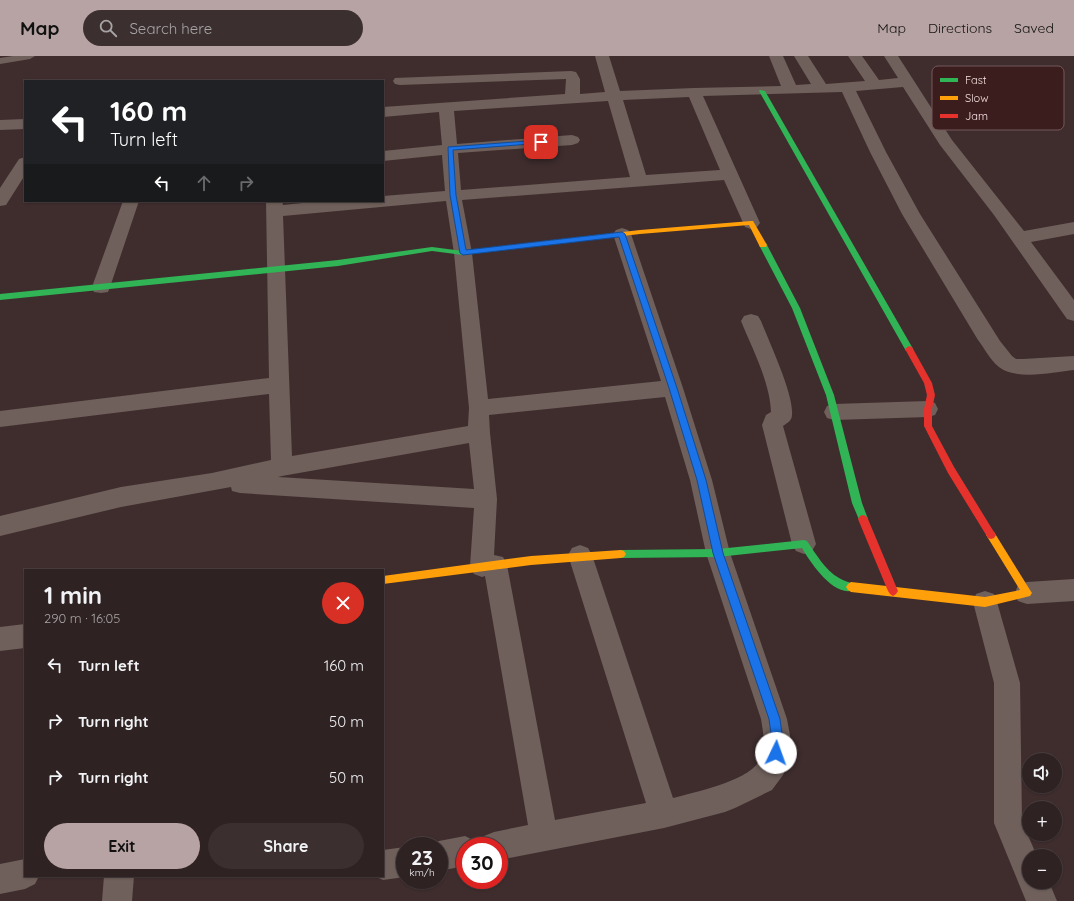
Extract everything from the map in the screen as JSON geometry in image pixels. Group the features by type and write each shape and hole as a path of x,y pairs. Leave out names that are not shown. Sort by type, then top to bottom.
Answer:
{"street":[{"path":"602,56 639,181"},
{"path":"776,56 790,89"},
{"path":"801,56 821,88"},
{"path":"855,56 874,84"},
{"path":"891,56 932,120"},
{"path":"400,82 571,75 573,79 572,98"},
{"path":"384,112 572,98 847,87 908,82"},
{"path":"847,87 878,152 911,214 986,335 1000,354 1008,363 1015,366 1024,367 1074,363"},
{"path":"762,91 928,384 931,395 928,409 928,426 950,470 1027,593"},
{"path":"694,92 751,223 796,308 830,395 857,503 893,591"},
{"path":"446,108 453,195 463,253 479,408 479,433 486,499 489,565 544,837"},
{"path":"0,125 24,124"},
{"path":"938,130 1019,238 1071,304"},
{"path":"384,156 450,149 572,140"},
{"path":"0,201 24,165"},
{"path":"384,201 730,174"},
{"path":"101,287 131,202"},
{"path":"282,467 278,385 277,270 274,206 360,202"},
{"path":"0,297 277,270 338,263 432,249 463,253 622,234 751,223"},
{"path":"1019,238 1074,228"},
{"path":"508,843 664,814 724,798 762,780 773,765 778,741 774,719 718,553 702,480 622,234"},
{"path":"751,321 776,387 783,411 782,416 774,421 772,425 804,544 824,574 833,581 845,586 985,602 1027,593 1074,590"},
{"path":"0,419 278,385"},
{"path":"479,408 673,388"},
{"path":"834,412 928,409"},
{"path":"0,526 121,497 212,482 282,467 479,433"},
{"path":"212,482 486,499"},
{"path":"384,580 489,565 580,555 718,553 804,544"},
{"path":"580,555 664,814"},
{"path":"985,602 1008,682 1008,823 1022,856"},
{"path":"0,639 24,636"},
{"path":"384,865 396,863"},
{"path":"0,879 24,874"},
{"path":"117,901 119,877"},
{"path":"1036,889 1042,901"}],"lane":[{"path":"0,61 30,56"}],"traffic: fast":[{"path":"762,91 909,349"},
{"path":"763,245 796,308 830,395 857,503 863,519"},
{"path":"0,297 338,263 432,249 463,253 502,248"},
{"path":"621,554 718,553 804,544 829,577 843,585 851,587"}],"traffic: slow":[{"path":"502,248 640,232 751,223 763,245"},
{"path":"851,587 985,602 1027,593 991,535"},
{"path":"384,580 531,560 621,554"}],"traffic: jam":[{"path":"909,349 928,383 931,395 928,409 928,426 951,470 991,535"},
{"path":"863,519 893,591"}],"route":[{"path":"541,142 450,149 453,195 463,253 622,234 702,480 718,553 774,719 778,741 776,753"}]}
